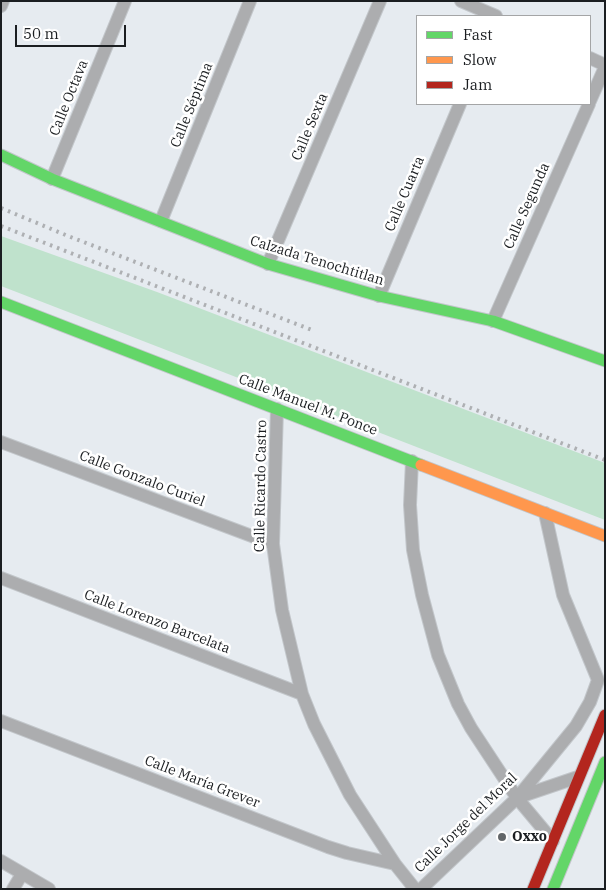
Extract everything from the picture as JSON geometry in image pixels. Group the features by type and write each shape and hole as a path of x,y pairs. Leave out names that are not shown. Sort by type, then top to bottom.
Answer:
{"street":[{"path":"1,6 3,1"},
{"name":"Calle Octava","path":"52,179 125,1"},
{"name":"Calle Séptima","path":"161,221 250,1"},
{"name":"Calle Sexta","path":"268,264 380,1"},
{"path":"461,1 494,15"},
{"path":"591,59 605,66"},
{"name":"Calle Segunda","path":"591,98 605,66"},
{"name":"Calle Cuarta","path":"379,296 460,105"},
{"name":"Calle Segunda","path":"493,321 588,105"},
{"name":"Calzada Tenochtitlan","path":"1,155 52,179 268,264 379,296 493,321 605,361"},
{"name":"Calle Manuel M. Ponce","path":"1,302 605,536"},
{"name":"Calle Ricardo Castro","path":"277,409 273,544 282,610 302,694 314,724 350,795 395,864 415,889"},
{"name":"Calle Gonzalo Curiel","path":"1,442 273,544"},
{"path":"412,461 410,505 413,550 422,595 438,655 458,704 471,728 517,798 553,841"},
{"name":"Calle Jorge del Moral","path":"421,889 517,798 576,726 590,702 598,680 563,595 545,513"},
{"name":"Calle Lorenzo Barcelata","path":"1,578 302,694"},
{"path":"533,889 605,715"},
{"name":"Calle María Grever","path":"1,721 328,847 395,864"},
{"path":"553,889 605,763"},
{"path":"517,798 580,774"},
{"path":"581,820 605,790"},
{"path":"1,861 49,889"},
{"path":"14,889 22,874"}],"green space":[{"path":"1,236 157,292 605,463 605,520 1,286"}],"railway":[{"path":"1,208 68,236 312,330"},
{"path":"1,226 605,460"}],"traffic: fast":[{"path":"1,155 52,179 268,264 379,296 493,321 605,361"},
{"path":"1,302 421,465"},
{"path":"553,889 605,762"}],"traffic: slow":[{"path":"421,465 605,536"}],"traffic: jam":[{"path":"533,889 605,715"}],"place":[{"name":"Oxxo","path":"502,837"}]}
